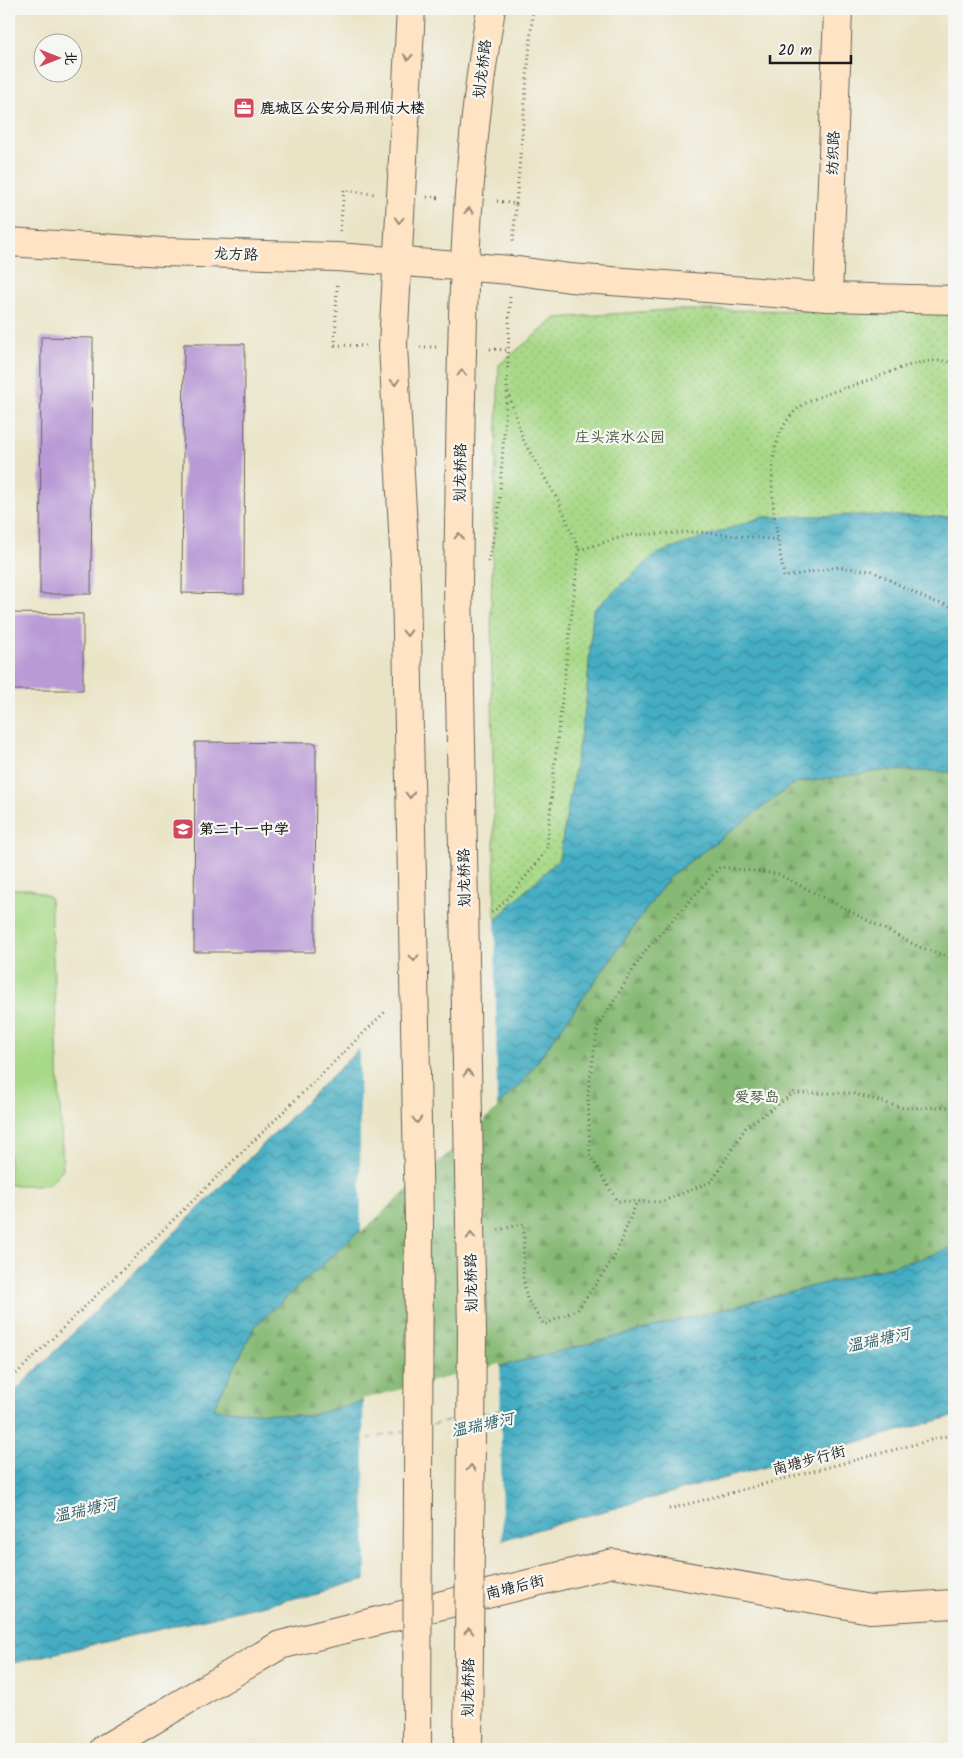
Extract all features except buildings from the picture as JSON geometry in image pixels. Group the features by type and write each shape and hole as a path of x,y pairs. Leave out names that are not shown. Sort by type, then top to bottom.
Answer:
{"main road":[{"path":"411,9 393,346 406,584 420,1231 417,1749"},
{"name":"划龙桥路","path":"468,1749 472,1332 458,584 464,268 482,62 491,9"},
{"name":"纺织路","path":"828,296 838,9"},
{"name":"龙方路","path":"9,242 163,252 337,257 828,296 954,300"},
{"name":"南塘后街","path":"104,1749 280,1645 613,1563 870,1609 954,1604"}],"path":[{"path":"516,204 533,9"},
{"path":"954,363 942,359 910,365 806,404 785,422 773,456 772,488 784,577 838,567 872,571 929,600 954,607"},
{"path":"487,566 498,518 507,389"},
{"path":"954,959 918,947 848,908 778,874 720,867 645,951 598,1026 588,1092 590,1155 617,1201 661,1202 712,1181 746,1128 794,1093 852,1093 903,1108 954,1107"},
{"path":"492,1231 524,1224 523,1277 527,1298 544,1325 578,1309 614,1258 638,1201"},
{"name":"南塘步行街","path":"669,1509 954,1434"}],"green space":[{"name":"庄头滨水公园","path":"668,310 954,311 954,517 862,515 762,517 593,610 586,703 559,859 495,920 491,606 499,365 556,318"},
{"name":"爱琴岛","path":"889,770 954,772 954,1247 923,1258 307,1416 213,1409 256,1325 522,1083 670,876 795,783"},
{"path":"9,889 31,889 50,897 63,1169 48,1185 9,1185"}],"water":[{"name":"温瑞塘河","path":"862,515 954,517 954,772 889,770 795,783 670,876 522,1083 256,1325 213,1409 307,1416 923,1258 954,1247 954,1416 578,1518 317,1593 9,1664 9,1397 359,1049 410,1010 495,920 559,859 586,703 593,610 656,554 762,517"}],"pier":[{"path":"495,917 497,1109 361,1232 359,1046 409,1008"},
{"path":"500,1364 502,1542 366,1581 363,1399"}],"ferry route":[{"path":"483,1414 954,1312"},
{"path":"432,1425 458,1419"},
{"path":"9,1540 221,1471 404,1431"}],"place":[{"name":"鹿城区公安分局刑侦大楼","path":"244,108"},
{"name":"第二十一中学","path":"183,829"}]}
